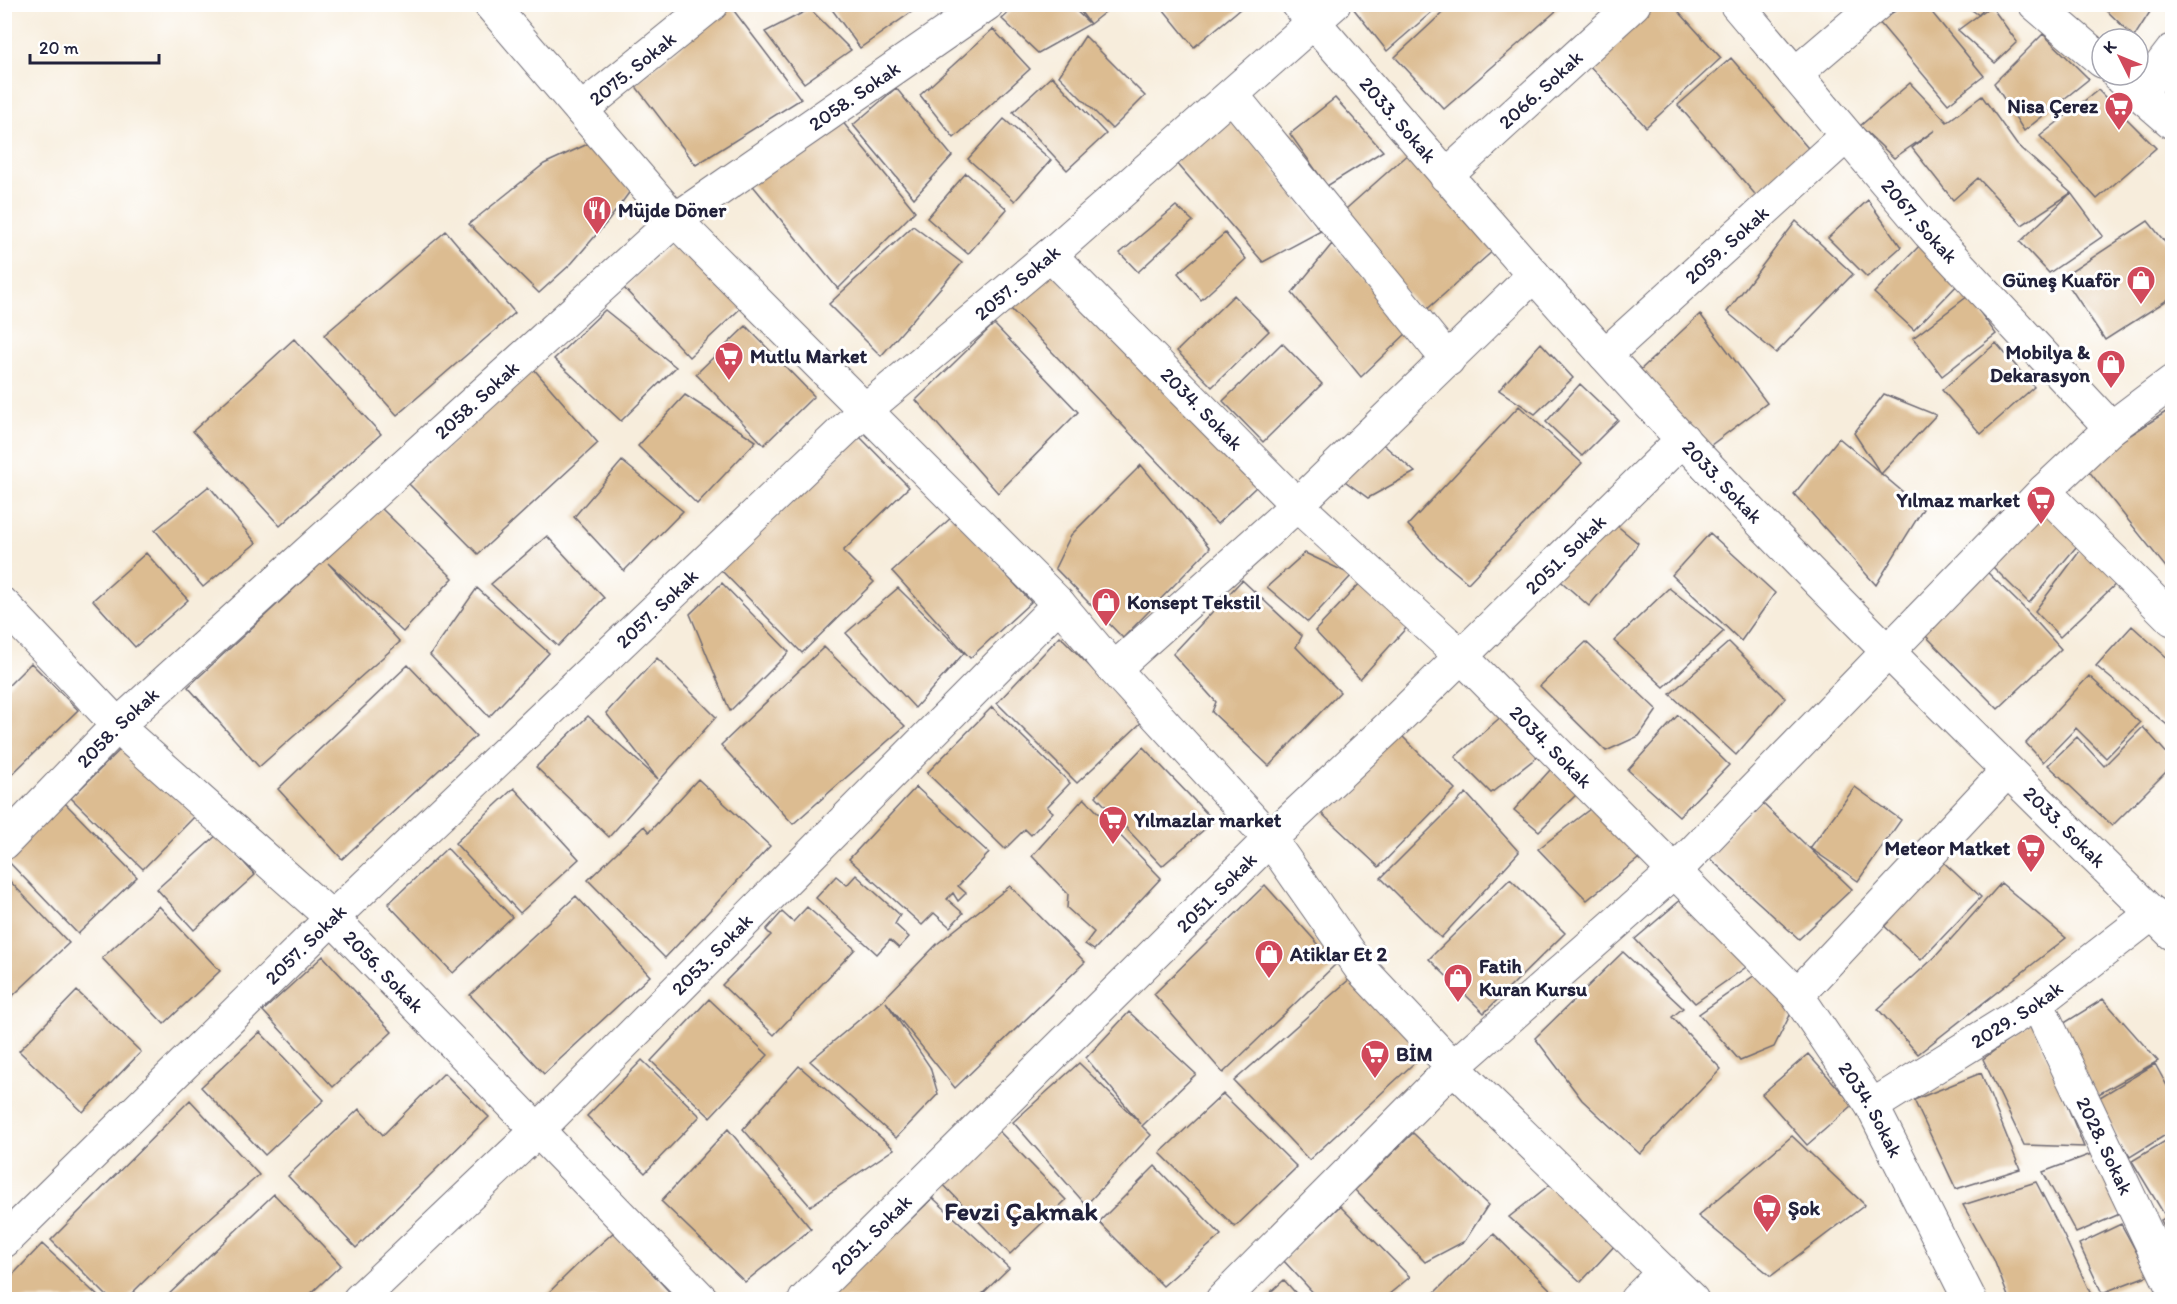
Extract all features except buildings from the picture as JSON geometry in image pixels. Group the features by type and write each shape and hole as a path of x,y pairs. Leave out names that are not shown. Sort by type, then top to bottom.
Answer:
{"street":[{"path":"490,4 675,220 1059,604 1114,669 1270,838 1361,969 1453,1067 1692,1299"},
{"name":"2075. Sokak","path":"581,110 712,4"},
{"name":"2058. Sokak","path":"4,843 119,724 675,220 987,4"},
{"name":"2066. Sokak","path":"1446,176 1634,4"},
{"name":"2067. Sokak","path":"1736,4 1929,233 2111,428"},
{"path":"1795,74 1877,4"},
{"path":"2036,4 2090,51"},
{"name":"2033. Sokak","path":"1315,11 1446,176 1683,439 2007,771 2163,923"},
{"name":"2057. Sokak","path":"4,1241 332,918 864,411 1050,255 1232,95 1315,11"},
{"path":"2150,68 2172,51"},
{"path":"2132,87 2172,122"},
{"path":"1232,95 1448,360"},
{"name":"2059. Sokak","path":"1605,355 1846,136"},
{"name":"2034. Sokak","path":"1050,255 1297,505 1461,656 1797,995 1872,1106 1970,1299"},
{"path":"1114,669 1297,505 1534,275"},
{"path":"1222,1299 1453,1067 1676,871 2044,491 2111,428 2172,382"},
{"name":"2051. Sokak","path":"805,1299 1270,838 1461,656 1683,439"},
{"path":"2044,491 2172,619"},
{"name":"2053. Sokak","path":"359,1299 537,1131 1059,604"},
{"name":"2056. Sokak","path":"4,605 131,739 332,918 702,1299"},
{"path":"1797,995 2007,771"},
{"name":"2029. Sokak","path":"1872,1106 2163,923"},
{"name":"2028. Sokak","path":"2037,1003 2172,1287"},
{"path":"1636,1299 1664,1272"}],"place":[{"name":"Nisa Çerez","path":"2119,132"},
{"name":"Müjde Döner","path":"597,236"},
{"name":"Güneş Kuaför","path":"2141,306"},
{"name":"Mutlu Market","path":"729,382"},
{"name":"Mobilya & Dekarasyon","path":"2111,390"},
{"name":"Yılmaz market","path":"2041,526"},
{"name":"Konsept Tekstil","path":"1106,628"},
{"name":"Yılmazlar market","path":"1113,846"},
{"name":"Meteor Matket","path":"2031,874"},
{"name":"Atiklar Et 2","path":"1269,980"},
{"name":"Fatih Kuran Kursu","path":"1458,1004"},
{"name":"BİM","path":"1375,1080"},
{"name":"Şok","path":"1767,1234"}],"district":[{"name":"Fevzi Çakmak","path":"1021,1211"}]}
